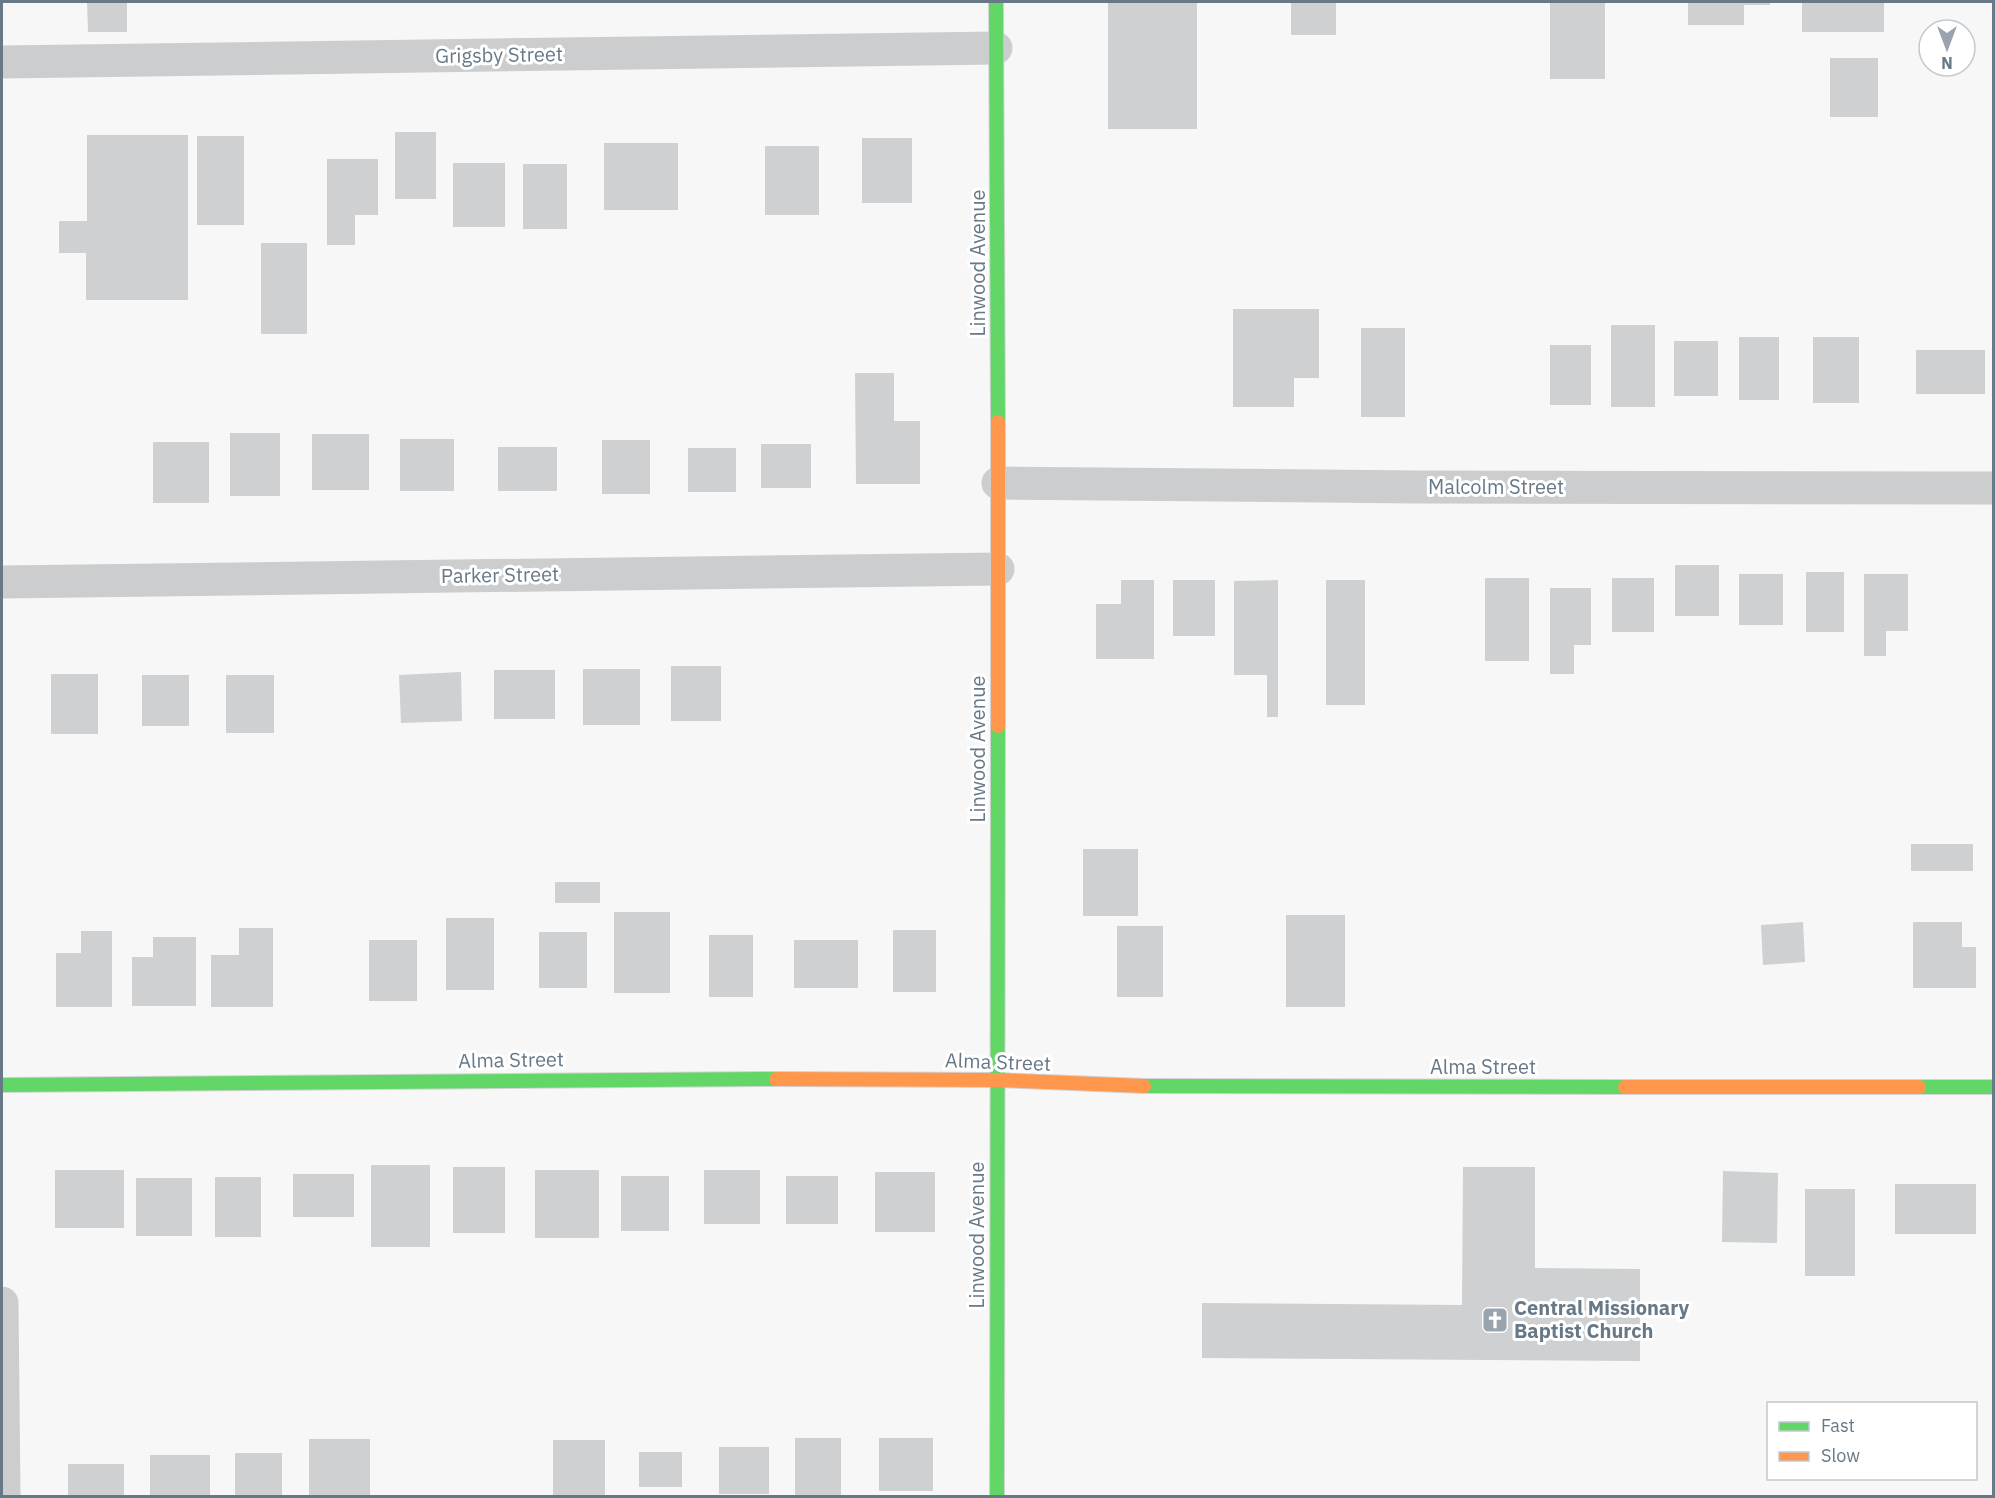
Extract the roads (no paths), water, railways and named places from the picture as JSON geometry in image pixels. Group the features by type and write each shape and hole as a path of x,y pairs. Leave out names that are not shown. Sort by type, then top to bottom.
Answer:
{"street":[{"name":"Linwood Avenue","path":"996,2 997,1497"},
{"name":"Grigsby Street","path":"2,62 996,48"},
{"name":"Malcolm Street","path":"998,483 1417,487 1994,488"},
{"name":"Parker Street","path":"2,582 998,569"},
{"name":"Alma Street","path":"2,1085 679,1077 997,1080 1110,1086 1994,1087"},
{"path":"2,1303 4,1497"}],"place":[{"name":"Central Missionary Baptist Church","path":"1495,1320"}]}
